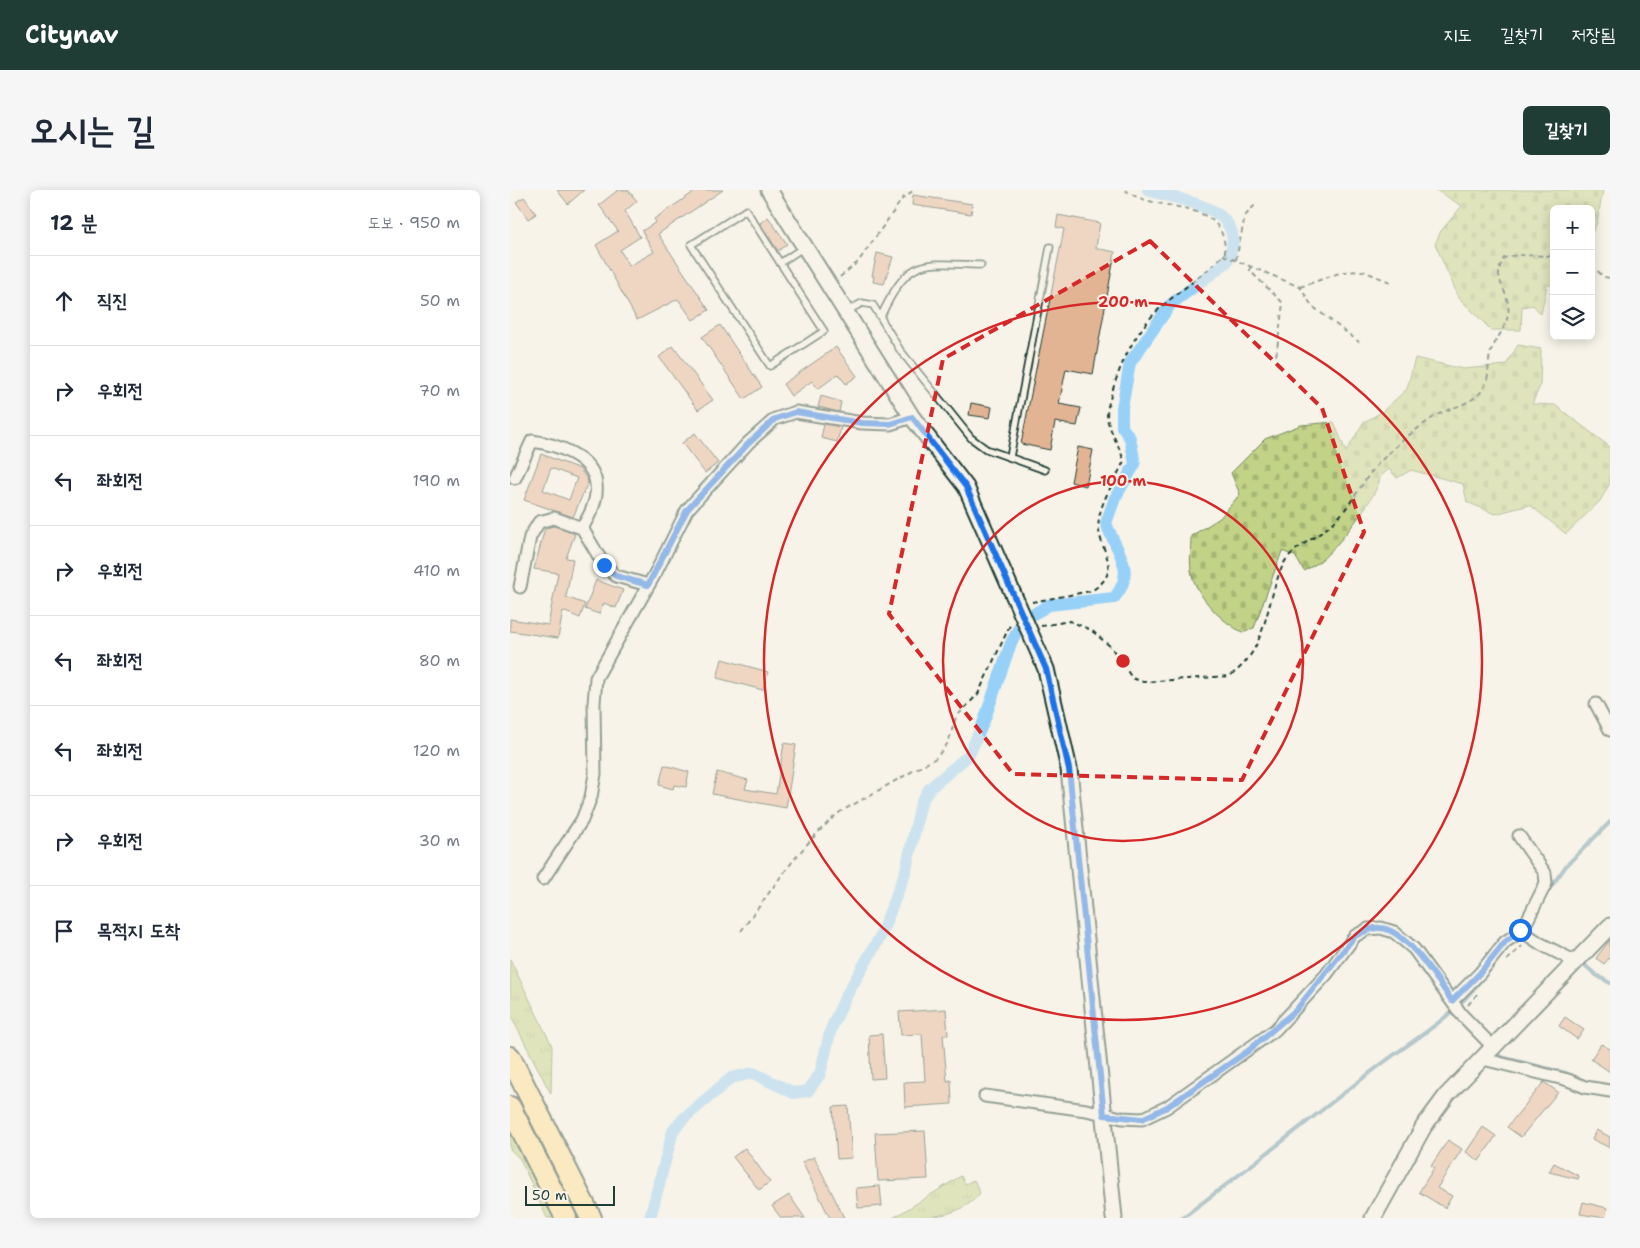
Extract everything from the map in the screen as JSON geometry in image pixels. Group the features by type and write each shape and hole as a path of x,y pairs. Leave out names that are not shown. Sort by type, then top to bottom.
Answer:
{"highway":[{"path":"510,1057 591,1218"},
{"path":"510,1107 566,1218"}],"street":[{"path":"769,190 912,417 966,487 1046,669 1069,769 1114,1218"},
{"path":"542,879 582,820 591,797 595,774 594,703 596,678 687,510 748,444 775,419 796,412 862,423 890,424 912,417"},
{"path":"515,478 532,441 547,443 569,452 588,465 596,484 593,508 582,528"},
{"path":"520,587 530,538 540,522 554,518 582,528 604,565 616,576 648,585"},
{"path":"1596,704 1610,730"},
{"path":"1452,1001 1480,973 1505,942 1520,930 1528,919 1546,883 1545,873 1519,836"},
{"path":"1373,1218 1424,1126 1447,1095 1490,1052 1576,959 1610,926"},
{"path":"985,1096 1086,1110 1104,1115 1142,1119 1167,1107 1248,1051 1296,1010 1355,936 1368,929 1381,928 1394,932 1414,949 1490,1052 1585,1087 1610,1090"},
{"path":"1520,930 1541,944 1576,959"}],"lane":[{"path":"746,210 780,263 824,331 770,366 691,245 746,210"},
{"path":"780,263 806,246"},
{"path":"1010,457 1050,247"},
{"path":"881,316 894,288 908,272 920,267 940,264 981,265"},
{"path":"847,312 862,303 873,305 900,350 971,438 986,449 1046,470"}],"path":[{"path":"830,285 858,262 903,198 914,190"},
{"path":"741,931 809,841 826,823 860,800 936,758 943,752 948,743 956,717 978,694 1024,616 1047,598 1091,591 1100,586 1109,574 1108,560 1099,531 1099,518 1124,461 1108,422 1107,410 1119,370 1124,356 1138,335 1165,304 1224,255 1225,239 1220,227 1207,216 1149,201 1125,190"},
{"path":"1236,260 1245,216 1255,205"},
{"path":"1224,255 1300,287 1312,306 1359,342"},
{"path":"1024,616 1070,621 1091,630 1111,647 1132,678 1143,682 1229,676 1241,668 1254,652 1284,562 1294,550 1313,540 1343,515 1370,475 1394,449 1435,416 1469,402 1480,393 1486,383 1491,350 1498,340 1508,316 1508,304 1499,277 1499,267 1504,258 1516,255 1550,256"},
{"path":"1250,266 1250,271 1283,303 1276,357"},
{"path":"1595,269 1604,277 1610,278"},
{"path":"1300,287 1342,272 1363,271 1390,282"}],"highlighted area":[{"path":"1150,241 1322,408 1364,532 1242,780 1013,774 889,614 943,359"}],"green space":[{"path":"1436,190 1603,190 1595,227 1595,205 1550,205 1550,285 1547,285 1541,314 1533,305 1522,307 1521,330 1491,330 1459,298 1435,244 1441,231 1462,206"},
{"path":"1518,345 1541,349 1540,386 1532,404 1555,405 1610,447 1610,483 1600,501 1566,534 1530,505 1495,514 1467,502 1463,484 1411,470 1397,478 1389,469 1380,477 1372,496 1356,521 1320,561 1304,571 1295,556 1282,551 1254,628 1242,632 1234,628 1205,601 1192,575 1190,561 1191,536 1220,518 1240,494 1231,473 1265,439 1301,425 1334,422 1346,452 1363,423 1383,411 1407,389 1415,358 1463,369 1506,365"},
{"path":"510,959 552,1046 551,1094 510,1014"},
{"path":"510,1132 553,1218 547,1218 520,1159 510,1149"},
{"path":"961,1176 965,1184 974,1180 980,1193 963,1207 953,1212 930,1217 893,1218"}],"building":[{"path":"557,190 584,190 568,204"},
{"path":"618,190 628,190 637,201 625,211 640,237 620,250 629,266 654,252 642,231 656,222 654,219 697,190 723,190 658,234 709,310 693,320 678,299 637,320 596,245 618,231 599,205"},
{"path":"913,195 972,204 971,214 912,205"},
{"path":"524,197 536,214 528,219 516,202"},
{"path":"1058,215 1100,223 1096,248 1115,252 1093,374 1066,369 1059,404 1081,408 1077,426 1055,422 1050,450 1021,444 1064,229 1056,227"},
{"path":"768,217 787,244 778,251 760,223"},
{"path":"877,253 893,257 884,284 873,282 874,276 872,276"},
{"path":"720,325 762,387 744,399 702,337"},
{"path":"673,346 713,400 698,410 659,357"},
{"path":"836,347 857,376 846,384 838,374 818,389 812,381 791,396 783,384"},
{"path":"821,396 841,402 839,412 818,407"},
{"path":"971,403 992,407 990,418 969,415"},
{"path":"824,424 841,427 837,442 821,438"},
{"path":"695,433 718,463 705,473 682,443"},
{"path":"1078,447 1093,450 1086,486 1071,482"},
{"path":"541,454 580,469 588,482 573,517 524,500","holes":["551,468 577,478 569,500 543,490"]},
{"path":"554,526 575,534 566,558 573,559 566,597 585,604 580,618 563,611 558,638 510,631 510,619 548,625 558,573 534,569 545,528"},
{"path":"596,580 623,590 616,608 604,603 599,614 585,609"},
{"path":"722,659 768,672 763,690 717,678"},
{"path":"784,743 796,745 786,808 712,794 717,772 748,780 745,789 776,794"},
{"path":"664,765 689,772 686,787 674,785 673,789 659,785"},
{"path":"1610,940 1610,957 1604,964 1596,958"},
{"path":"946,1009 948,1035 943,1035 947,1081 951,1080 952,1104 905,1107 904,1082 925,1081 922,1034 901,1035 899,1012"},
{"path":"1565,1017 1584,1030 1577,1039 1559,1026"},
{"path":"882,1034 885,1078 871,1079 869,1035"},
{"path":"1601,1044 1610,1049 1610,1072 1591,1059"},
{"path":"1544,1082 1558,1092 1521,1137 1507,1127"},
{"path":"848,1106 852,1158 837,1159 833,1107"},
{"path":"1483,1127 1496,1136 1479,1161 1466,1152"},
{"path":"1596,1130 1610,1137 1610,1148 1592,1139"},
{"path":"925,1131 928,1179 878,1181 875,1133"},
{"path":"1448,1140 1462,1149 1437,1188 1452,1196 1445,1208 1419,1192 1434,1168 1431,1166"},
{"path":"745,1148 770,1182 759,1190 733,1157"},
{"path":"814,1157 844,1218 830,1218 802,1162"},
{"path":"1554,1163 1579,1176 1578,1179 1549,1172"},
{"path":"880,1186 882,1206 858,1208 856,1188"},
{"path":"789,1195 805,1218 781,1218 772,1206"},
{"path":"1583,1202 1607,1208 1605,1218 1580,1214"}],"waterway":[{"path":"650,1218 673,1131 683,1119 731,1078 753,1073 794,1093 808,1091 820,1074 831,1029 845,998 881,935 906,870 921,803 929,789 969,755 984,721 1011,643 1020,626 1032,615 1049,605 1114,598 1121,588 1125,570 1123,561 1106,523 1115,498 1135,464 1130,438 1122,427 1122,408 1130,363 1170,305 1227,262 1232,243 1230,229 1222,218 1210,210 1195,203 1148,190"},
{"path":"1548,891 1566,866 1610,822"},
{"path":"1580,961 1596,975 1610,983"},
{"path":"1182,1218 1444,1018 1469,995 1480,981"},
{"path":"1494,1052 1501,1057 1573,1076"}],"route":[{"path":"604,565 616,576 648,585 687,510 748,444 775,419 796,412 862,423 890,424 912,417 966,487 1046,669 1069,769 1104,1115 1142,1119 1167,1107 1248,1051 1275,1030 1296,1010 1326,975 1355,936 1368,929 1381,928 1394,932 1414,949 1452,1001 1480,973 1505,942 1520,930"}]}
